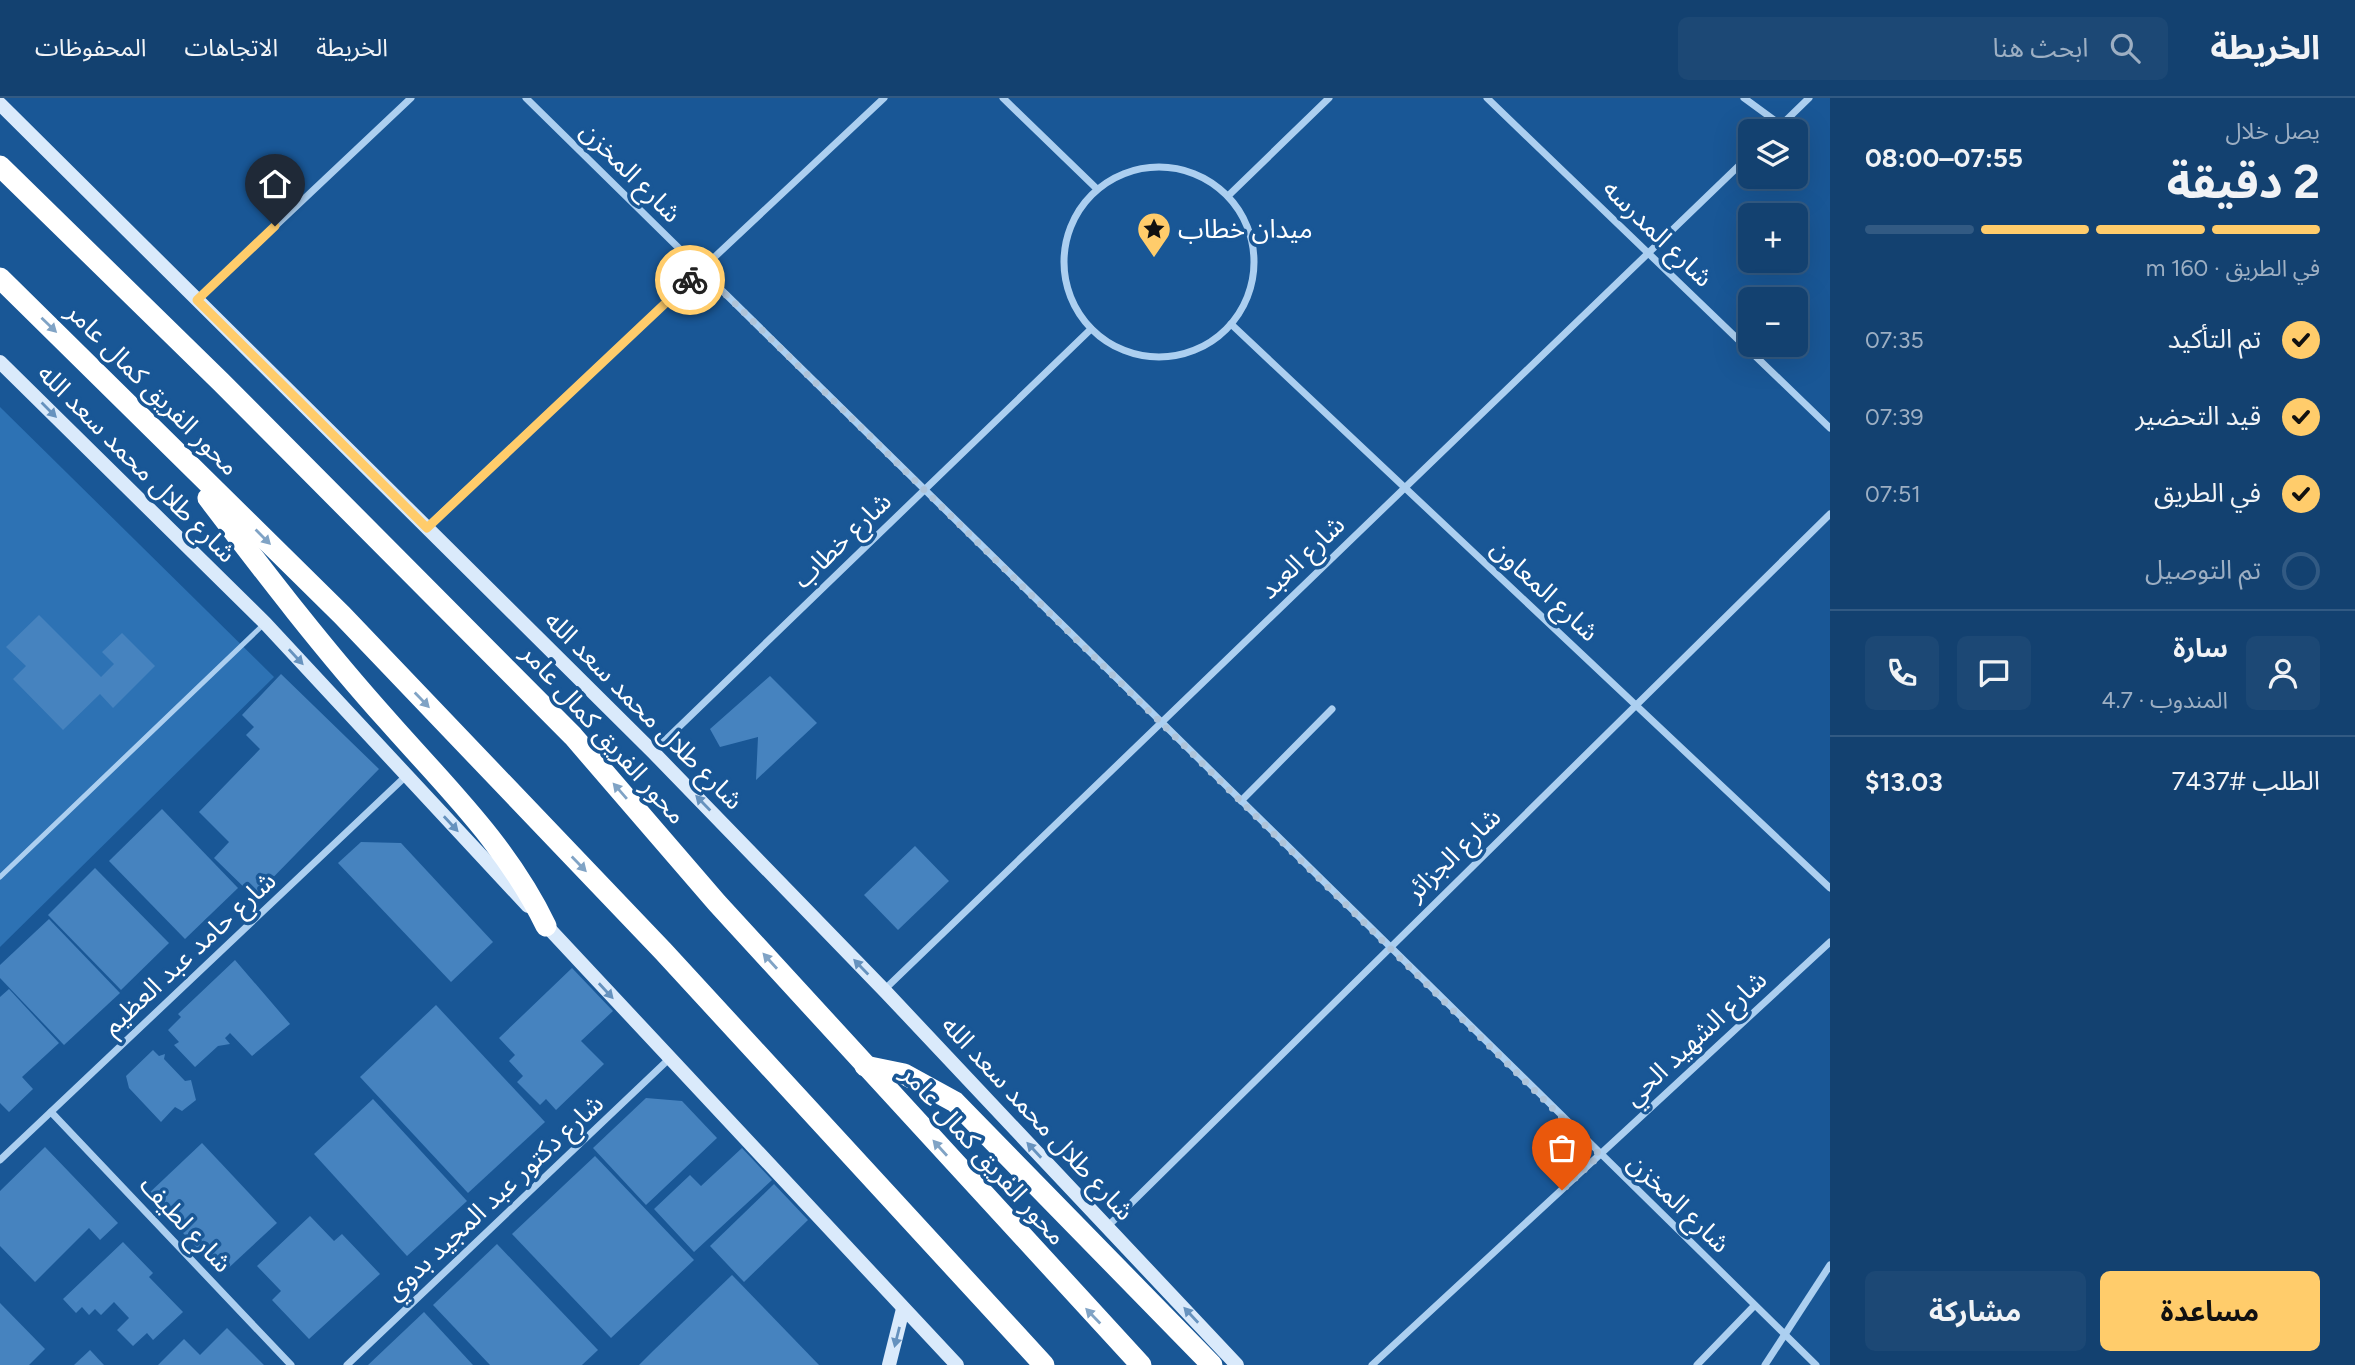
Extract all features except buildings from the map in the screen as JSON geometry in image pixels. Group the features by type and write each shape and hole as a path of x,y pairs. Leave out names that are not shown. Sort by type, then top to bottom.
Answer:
{"highway":[{"name":"محور الفريق كمال عامر","path":"0,166 260,421 573,736 717,903 1141,1365"},
{"name":"محور الفريق كمال عامر","path":"0,278 342,615 653,942 1044,1365"},
{"path":"166,441 251,555 341,666 493,837 519,875 546,926"},
{"path":"865,1066 904,1074 956,1102 1212,1365"}],"main road":[{"name":"شارع طلال محمد سعد الله","path":"0,104 653,752 884,990 1237,1365"},
{"name":"شارع طلال محمد سعد الله","path":"0,362 265,623 957,1365"},
{"path":"889,1365 903,1309"}],"street":[{"path":"197,300 411,98"},
{"name":"شارع المخزن","path":"526,98 1815,1365"},
{"path":"427,528 884,98"},
{"path":"1003,98 1097,189"},
{"path":"1228,196 1329,98"},
{"name":"شارع المدرسه","path":"1487,98 1830,428"},
{"path":"1744,98 1774,119"},
{"path":"1788,119 1809,98"},
{"path":"1164,167 1188,171 1209,180 1228,196 1251,236 1254,259 1252,282 1244,304 1231,324 1211,341 1187,352 1162,357 1136,354 1112,345 1091,328 1075,308 1066,283 1063,258 1068,232 1080,208 1097,189 1118,176 1140,169 1164,167"},
{"name":"شارع العبد","path":"884,990 1738,167"},
{"name":"شارع المعاون","path":"1231,324 1830,888"},
{"name":"شارع خطاب","path":"653,752 1091,328"},
{"name":"شارع الجزائر","path":"1107,1227 1830,514"},
{"path":"1241,801 1332,709"},
{"name":"شارع حامد عبد العظيم","path":"0,1160 406,776"},
{"name":"شارع الشهيد الحي","path":"1372,1365 1830,942"},
{"name":"شارع دكتور عبد المجيد بدوي","path":"347,1365 669,1059"},
{"name":"شارع لطيف","path":"51,1112 291,1365"},
{"path":"1765,1365 1830,1265"},
{"path":"1697,1365 1754,1306"}],"lane":[{"path":"0,877 265,623"}],"shaded area":[{"path":"0,407 274,677 0,947"}],"way so far":[{"path":"690,280 701,270 1600,1155 1562,1190"}],"place":[{"name":"ميدان خطاب","path":"1154,259"}],"route":[{"path":"275,226 197,300 427,528 690,280"}]}
